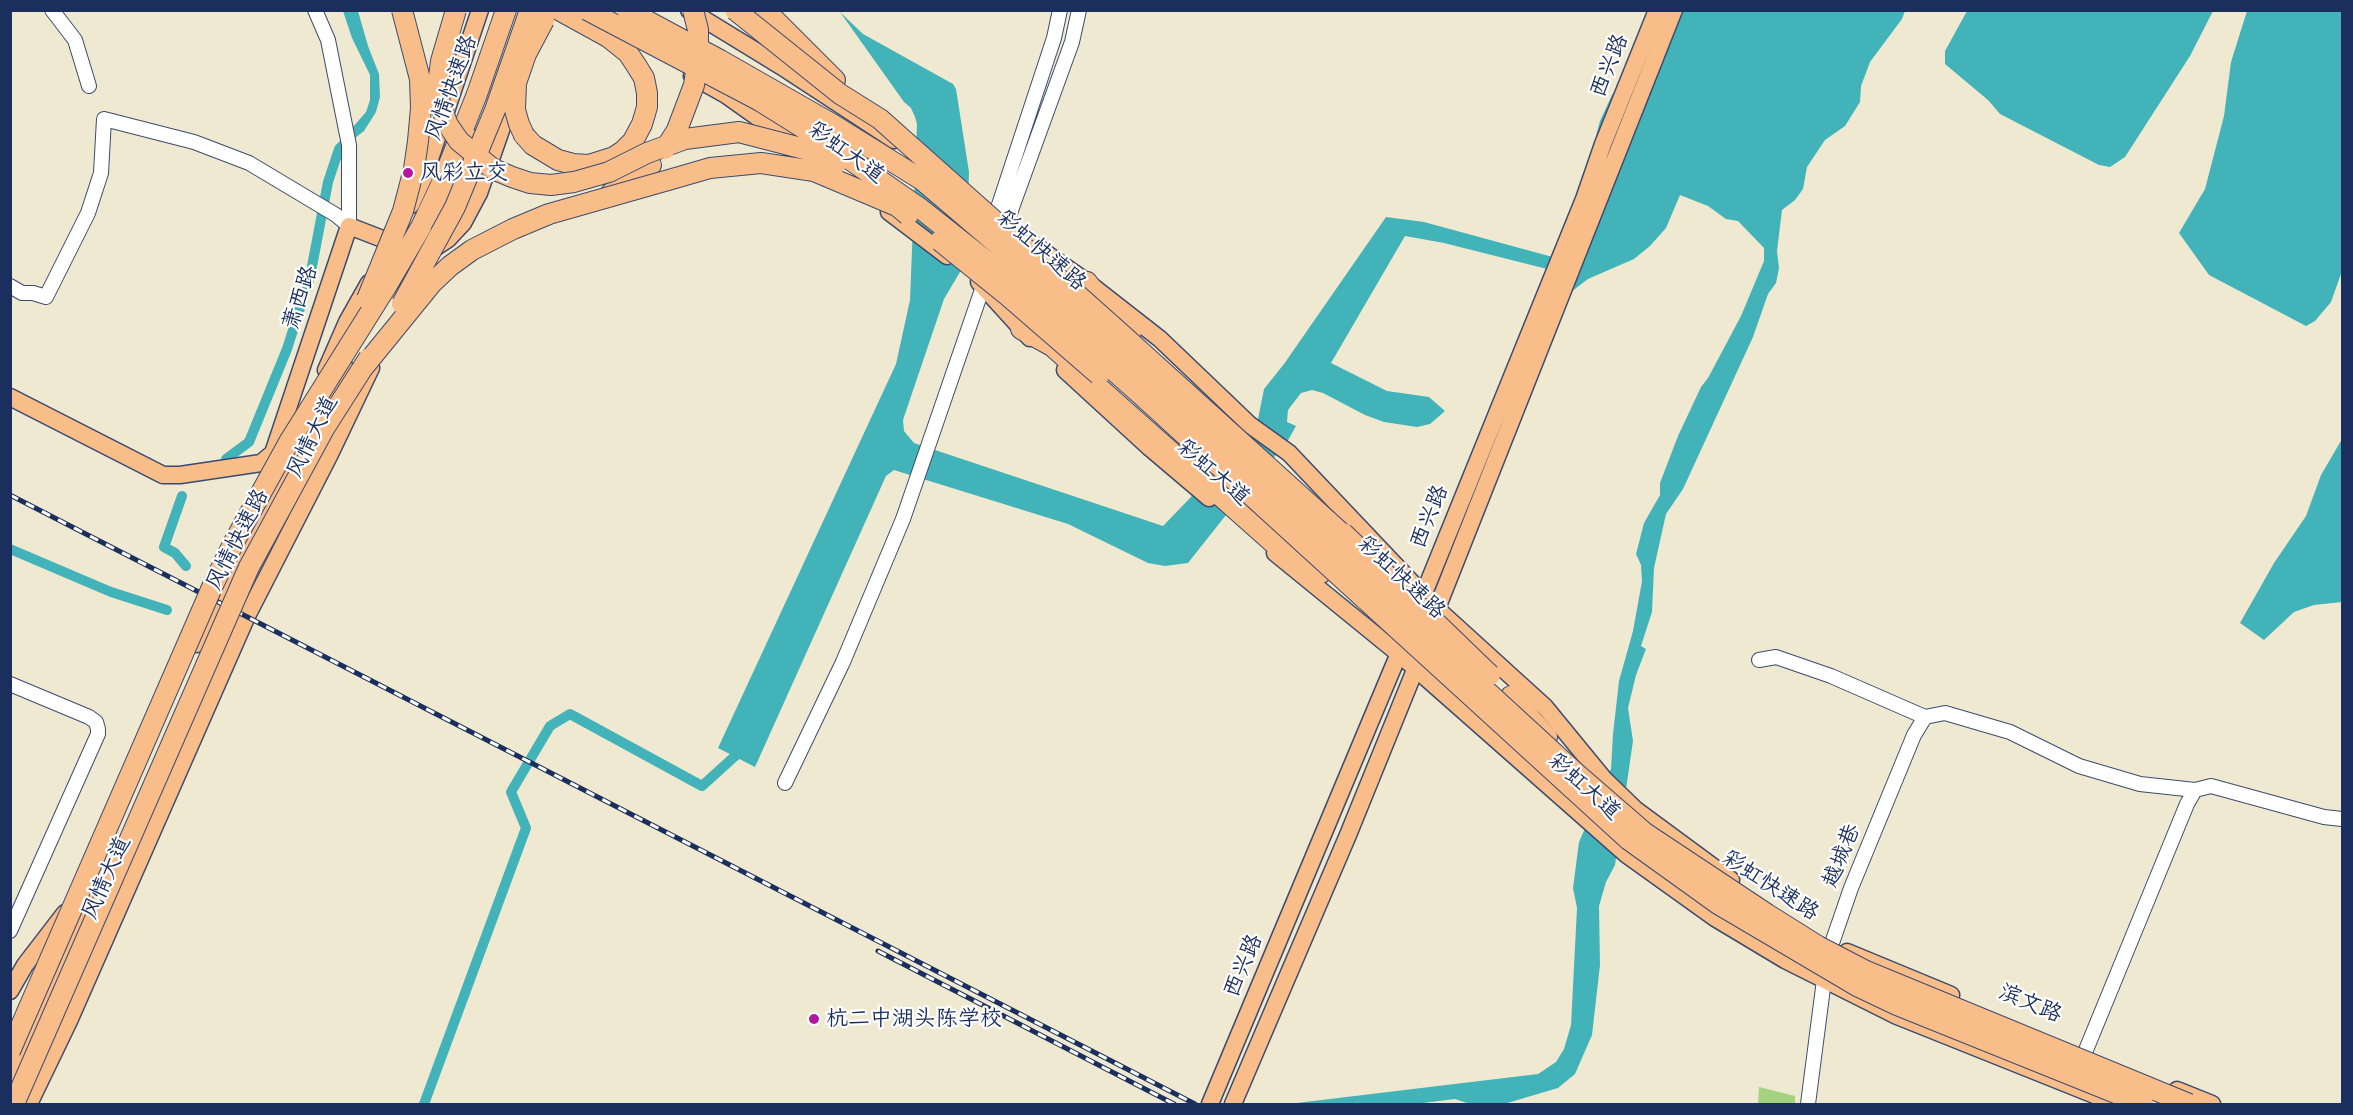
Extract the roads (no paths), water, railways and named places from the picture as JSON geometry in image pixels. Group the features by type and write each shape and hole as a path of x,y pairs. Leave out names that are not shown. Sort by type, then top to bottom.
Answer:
{"highway":[{"path":"456,10 441,61 438,86 440,105 448,125 459,141 493,169 530,183 551,185 574,182 609,172 664,146 685,139 739,132 820,153 1008,296 1260,516 1484,722 1577,783"},
{"name":"风情快速路","path":"10,1051 213,585 289,442 386,287 420,227 440,187 477,94 506,10"},
{"name":"风情快速路","path":"14,1104 249,567 320,437 413,285 455,207 495,110 530,10"},
{"path":"549,10 526,54 516,82 514,96 519,124 533,145 558,160 573,164 601,162 623,151 639,131 646,107 647,93 644,78 632,59 616,44 594,28 559,10"},
{"name":"彩虹快速路","path":"587,10 760,101 816,136 921,209 1018,286 1577,783 1645,832 1818,946 1866,972 2189,1104"},
{"name":"彩虹快速路","path":"627,10 832,124 922,180 1030,272 1577,783 1629,840 1718,904 1857,986 1897,1005 2143,1104"},
{"path":"600,199 626,185 651,165 677,130 694,85 698,58 698,30 691,10"},
{"path":"735,10 840,94 880,119"},
{"path":"765,10 832,78 1126,338 1350,542 1511,696 1577,783"},
{"path":"289,442 298,416 359,318 403,211 414,169 421,108 420,79 402,13"},
{"path":"363,369 420,297 450,266 481,245 513,229 549,214 600,199 710,168 761,164 814,171 901,215"},
{"path":"1087,282 1108,310 1291,473 1350,542"},
{"path":"1021,329 1052,346 1280,548 1321,573"},
{"path":"10,1024 52,956"}],"main road":[{"name":"风情大道","path":"10,1034 64,912 106,851 203,632 259,523 347,322 394,243 424,177 480,10"},
{"name":"风情大道","path":"29,1104 74,1010 247,616 330,454 424,255 515,10"},
{"path":"342,221 424,255 448,239 464,223 479,193 542,10"},
{"name":"彩虹大道","path":"568,10 726,95 901,215 976,279 1021,329 1150,448 1399,654 1626,855 1715,918 1824,980"},
{"name":"彩虹大道","path":"691,10 906,148 1000,221 1087,282 1160,339 1250,426 1288,453 1436,608 1545,707 1604,779 1636,810 1739,885 1832,946"},
{"name":"西兴路","path":"1210,1104 1399,654 1584,199 1603,144 1657,10"},
{"name":"西兴路","path":"1233,1104 1416,669 1436,608 1674,10"},
{"path":"473,127 508,110"},
{"name":"萧西路","path":"10,397 163,476 261,463 273,453 342,221"},
{"path":"10,1081 106,851"},
{"path":"10,991 25,965 64,912"},
{"name":"滨文路","path":"1832,946 2212,1104"},
{"path":"1824,980 1897,1016 2117,1104"}],"street":[{"path":"52,10 75,40 89,86"},
{"path":"10,286 22,293 33,293 46,297 88,213 101,173 104,119 194,142 249,163 342,221 349,145 328,40 315,10"},
{"path":"1000,221 1054,38 1060,10"},
{"path":"785,783 848,652 903,519 916,484 976,279 1072,42 1079,10"},
{"path":"1759,660 1776,657 1831,676 1925,717 1945,713 2010,732 2079,766 2140,784 2195,790 2211,786 2324,817 2343,819"},
{"path":"10,684 89,717 96,722 98,734 10,931"},
{"name":"越城巷","path":"1808,1104 1824,980 1832,946 1851,888 1914,735 1925,717"},
{"path":"2072,1086 2187,804 2195,790"}],"water":[{"path":"343,11 358,11 379,74 380,97 376,112 364,131 355,138 352,128 366,112 370,100 370,75 352,38"},
{"path":"1653,11 1905,11 1902,19 1870,62 1861,86 1860,102 1845,126 1825,140 1807,167 1803,189 1795,200 1782,210 1776,283 1768,294 1753,337 1683,489 1666,514 1654,568 1652,612 1641,646 1646,649 1636,675 1628,708 1633,741 1615,865 1606,882 1599,906 1600,965 1592,1035 1575,1074 1558,1088 1504,1104 1470,1104 1455,1099 1415,1104 1288,1104 1538,1074 1556,1062 1564,1049 1571,1025 1577,908 1573,888 1579,842 1611,769 1619,681 1633,631 1642,581 1641,565 1636,554 1644,523 1660,495 1660,483 1678,436 1701,387 1741,316 1764,261 1764,248 1738,221 1726,219 1708,206 1680,195 1666,228 1650,246 1634,259 1588,279 1567,295 1551,270 1444,243 1405,236 1331,363 1387,391 1429,397 1445,411 1430,424 1417,427 1384,422 1365,415 1323,393 1312,390 1301,393 1288,410 1287,422 1296,426 1286,444 1233,502 1226,515 1188,563 1165,566 1148,563 1068,524 894,470 886,476 755,767 718,748 896,364 910,300 917,124 911,108 904,102 840,12 863,34 953,84 956,89 969,172 966,262 944,299 903,420 904,431 914,443 1163,526 1246,440 1257,424 1264,389 1284,364 1386,217 1424,222 1560,259 1597,147 1596,136 1600,121 1612,95 1627,75"},
{"path":"1967,11 2213,11 2190,56 2125,157 2110,167 2099,165 2000,114 1988,100 1945,64 1945,51"},
{"path":"2247,11 2342,11 2342,271 2331,302 2315,321 2306,326 2209,275 2179,233 2205,189 2224,116 2231,62"},
{"path":"2342,439 2342,602 2314,605 2294,612 2264,640 2240,623 2274,563 2306,516 2321,475"}],"waterway":[{"path":"226,459 249,442 287,349 310,277 328,182 339,149 351,137"},
{"path":"182,496 164,547 175,553 186,566"},
{"path":"10,549 111,592 167,610"},
{"path":"424,1104 526,828 511,792 550,726 570,714 702,786 745,747"}],"railway":[{"path":"10,495 1195,1104"},
{"path":"878,951 1174,1104"}],"place":[{"name":"风彩立交","path":"408,173"},
{"name":"杭二中湖头陈学校","path":"814,1019"}]}
